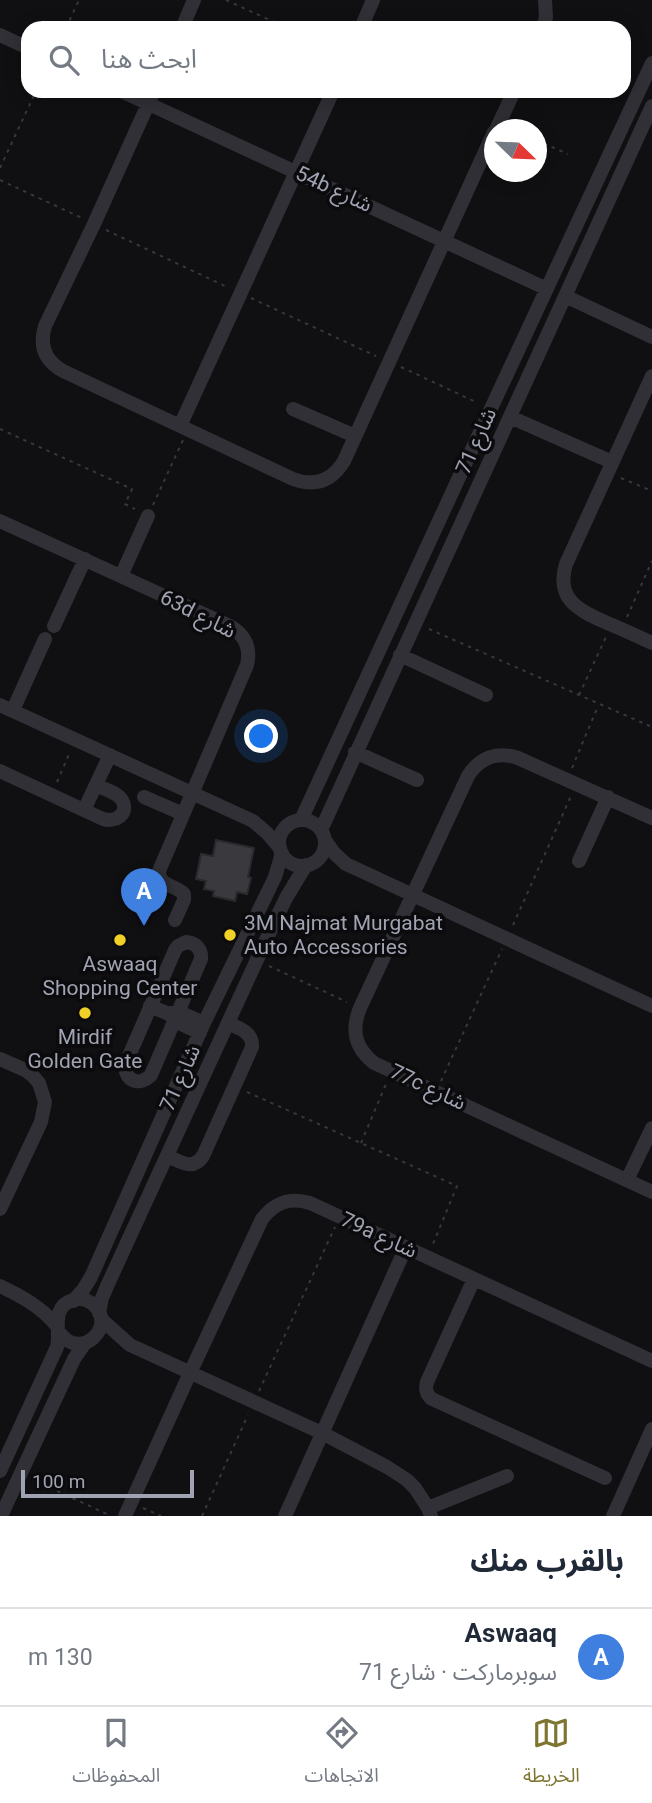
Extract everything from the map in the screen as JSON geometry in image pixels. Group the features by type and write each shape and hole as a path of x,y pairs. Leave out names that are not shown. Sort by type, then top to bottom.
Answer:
{"street":[{"path":"185,21 194,0"},
{"path":"364,21 373,0"},
{"path":"545,0 545,21"},
{"path":"0,35 21,45"},
{"name":"شارع 71","path":"296,821 406,595 545,288 652,63"},
{"path":"151,98 45,327 42,344 44,353 55,367 63,372 301,482 327,480 340,469 484,155"},
{"name":"54b شارع","path":"153,98 297,172 545,288"},
{"path":"184,428 330,98"},
{"path":"500,119 510,98"},
{"name":"شارع 71","path":"323,835 355,752 652,106"},
{"path":"565,296 652,337"},
{"path":"652,376 563,573 565,593 577,608 652,642"},
{"path":"293,409 355,436"},
{"path":"510,416 610,467"},
{"path":"121,576 148,516"},
{"name":"63d شارع","path":"0,521 230,626 242,635 246,642 247,665 158,874 161,882 184,894 175,920"},
{"path":"54,626 85,559"},
{"path":"45,639 6,708 253,821 271,824 312,822 334,853 346,864"},
{"path":"400,655 486,695"},
{"path":"355,752 417,780"},
{"name":"77c شارع","path":"652,818 509,754 499,754 480,761 468,776 360,1008 355,1028 360,1048 374,1063 652,1192"},
{"path":"83,810 110,755"},
{"path":"0,771 107,821 117,819 123,813 124,803 118,796 96,785"},
{"path":"144,797 183,814"},
{"path":"579,861 608,797"},
{"path":"253,821 267,833 289,862 346,864 652,1006"},
{"path":"281,850 280,836 286,827 296,821"},
{"path":"308,864 320,856 324,846 323,835"},
{"name":"شارع 71","path":"70,1302 83,1290 91,1277 202,1028 275,877 281,850"},
{"name":"شارع 71","path":"100,1316 105,1290 286,898 308,864"},
{"path":"190,943 198,947 202,955 174,1015 148,1079 140,1082 131,1080 125,1074 125,1065 150,1006 175,950 182,944 190,943"},
{"path":"150,1006 202,1028"},
{"path":"167,1156 189,1165 201,1160 235,1086 253,1042 245,1031 228,1023"},
{"path":"0,1059 33,1076 39,1083 45,1102 41,1122 0,1209"},
{"path":"627,1180 652,1128"},
{"name":"79a شارع","path":"128,1509 262,1219 269,1210 289,1200 300,1200 340,1217 652,1361"},
{"path":"285,1516 406,1248"},
{"path":"474,1279 427,1382 427,1394 432,1399 605,1478"},
{"path":"0,1286 43,1310 68,1341 79,1344 88,1342 130,1345"},
{"path":"25,1298 46,1302 79,1300 91,1303 100,1316 130,1345 322,1433 387,1467 415,1488 430,1512 507,1476"},
{"path":"0,1471 55,1352 59,1313 70,1302"},
{"path":"1,1516 74,1359 99,1331 100,1316"},
{"path":"613,1516 647,1449 652,1429"}],"path":[{"path":"69,21 79,0"},
{"path":"226,0 272,21"},
{"path":"0,168 33,98"},
{"path":"547,145 568,154"},
{"path":"0,429 132,489 125,504 148,516 184,428"},
{"path":"610,467 652,492"},
{"path":"415,622 652,727"},
{"path":"567,779 599,705"},
{"path":"58,798 63,787 56,784 72,749 76,751 80,742"},
{"path":"257,960 360,1008"},
{"path":"361,1143 392,1070"},
{"path":"235,1086 457,1186 428,1258"},
{"path":"202,1516 340,1217"},
{"path":"21,1474 112,1516"},
{"path":"128,1509 161,1516"}],"building":[{"path":"216,840 254,848 247,894 237,892 235,901 213,896 214,891 204,889 206,881 196,879 201,854 213,856"}],"place":[{"name":"Aswaaq","path":"144,926"},
{"name":"3M Najmat Murgabat Auto Accessories","path":"230,935"},
{"name":"Aswaaq Shopping Center","path":"120,940"},
{"name":"Mirdif Golden Gate","path":"85,1013"}]}
